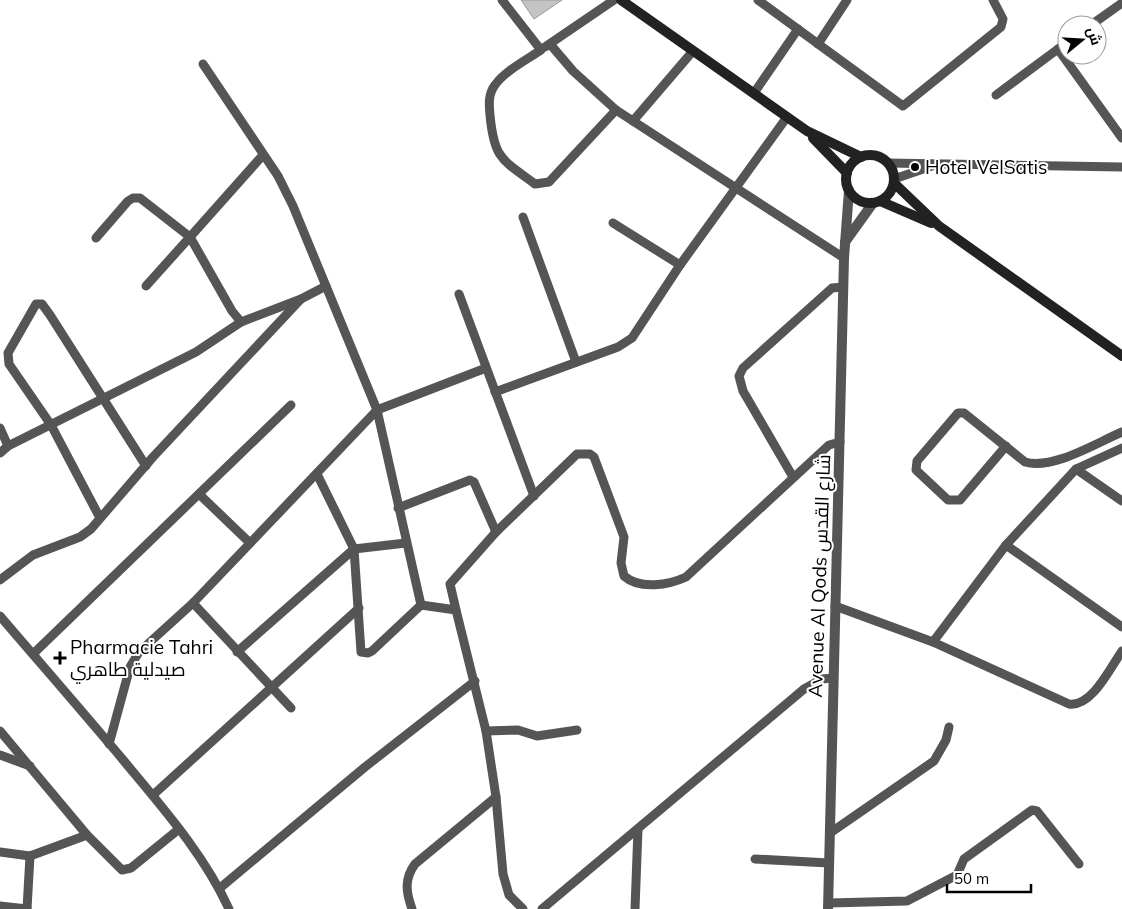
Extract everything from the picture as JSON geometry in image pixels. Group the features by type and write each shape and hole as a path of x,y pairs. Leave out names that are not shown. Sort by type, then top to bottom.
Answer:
{"main road":[{"path":"621,0 807,131 861,157 875,156 888,163 894,181 938,226 1122,356"},
{"path":"807,131 847,173"},
{"path":"861,157 852,164 847,173 849,190 859,200 877,202 938,226"},
{"path":"877,202 887,197 894,181"}],"street":[{"path":"502,0 541,50"},
{"path":"614,0 541,50 495,85 490,94 489,104 492,141 496,151 521,174 535,184 549,182 616,110"},
{"path":"758,0 903,106 1001,27 1003,19 993,0"},
{"path":"818,44 847,0"},
{"path":"1105,15 1122,3"},
{"path":"754,93 798,29"},
{"path":"550,44 579,77 616,110 844,258"},
{"path":"633,121 694,51"},
{"path":"996,95 1057,51"},
{"path":"204,64 263,155 293,206 377,410 421,604"},
{"path":"1069,65 1122,138"},
{"path":"495,392 618,347 632,338 680,265 787,117"},
{"path":"146,286 263,155"},
{"path":"888,163 1122,167"},
{"path":"894,181 937,164"},
{"name":"Avenue Al Qods شارع القدس","path":"828,906 843,287 849,190"},
{"path":"96,238 128,201 133,198 140,198 190,237 232,311 241,322"},
{"path":"845,243 877,202"},
{"path":"523,217 576,362"},
{"path":"613,223 680,265"},
{"path":"0,453 8,446 196,352 241,322 301,299 326,286"},
{"path":"793,477 743,391 739,376 742,368 832,288 843,287"},
{"path":"459,294 534,496"},
{"path":"0,580 33,555 80,537 100,518 301,299"},
{"path":"100,518 51,425 8,364 8,353 36,304 42,304 50,315 146,466"},
{"path":"109,744 130,667 139,652 194,603 377,410 486,368"},
{"path":"33,654 291,405"},
{"path":"1006,446 960,500 954,502 948,500 916,470 917,461 958,413 964,413 1006,446 1025,462 1033,464 1048,463 1122,432"},
{"path":"0,428 8,446"},
{"path":"523,909 509,895 503,874 496,797 486,731 450,584 496,532 577,454 590,454 594,457 624,537 620,563 624,576 638,584 670,585 686,577 829,445 840,442"},
{"path":"933,642 1006,544 1076,469 1122,448"},
{"path":"1076,469 1122,501"},
{"path":"317,474 354,550 359,608 359,650 368,654 421,604"},
{"path":"398,508 470,480 474,482 496,532"},
{"path":"199,494 250,543"},
{"path":"237,652 354,550 406,543"},
{"path":"1006,544 1122,627"},
{"path":"194,603 237,652 291,708"},
{"path":"421,604 456,610"},
{"path":"835,606 933,642 1069,704 1076,705 1089,698 1122,651"},
{"path":"153,795 359,608"},
{"path":"0,616 153,795 220,888 229,909"},
{"path":"542,909 804,689 822,679 833,678"},
{"path":"220,888 365,766 475,680"},
{"path":"830,833 934,761 946,740 949,726"},
{"path":"486,731 518,730 537,736 577,730"},
{"path":"0,731 32,766 87,835 122,870 131,868 179,829"},
{"path":"0,755 32,766"},
{"path":"412,909 405,890 410,871 496,797"},
{"path":"828,906 907,902 957,875 964,859 1032,810 1037,811 1079,864"},
{"path":"635,909 638,829"},
{"path":"0,852 30,856 87,835"},
{"path":"0,906 27,909 30,856"},
{"path":"755,860 829,863"}],"building":[{"path":"521,0 562,0 534,19"}],"place":[{"name":"Hotel VelSatis","path":"915,167"},
{"name":"Pharmacie Tahri صيدلية طاهري","path":"60,658"}]}
